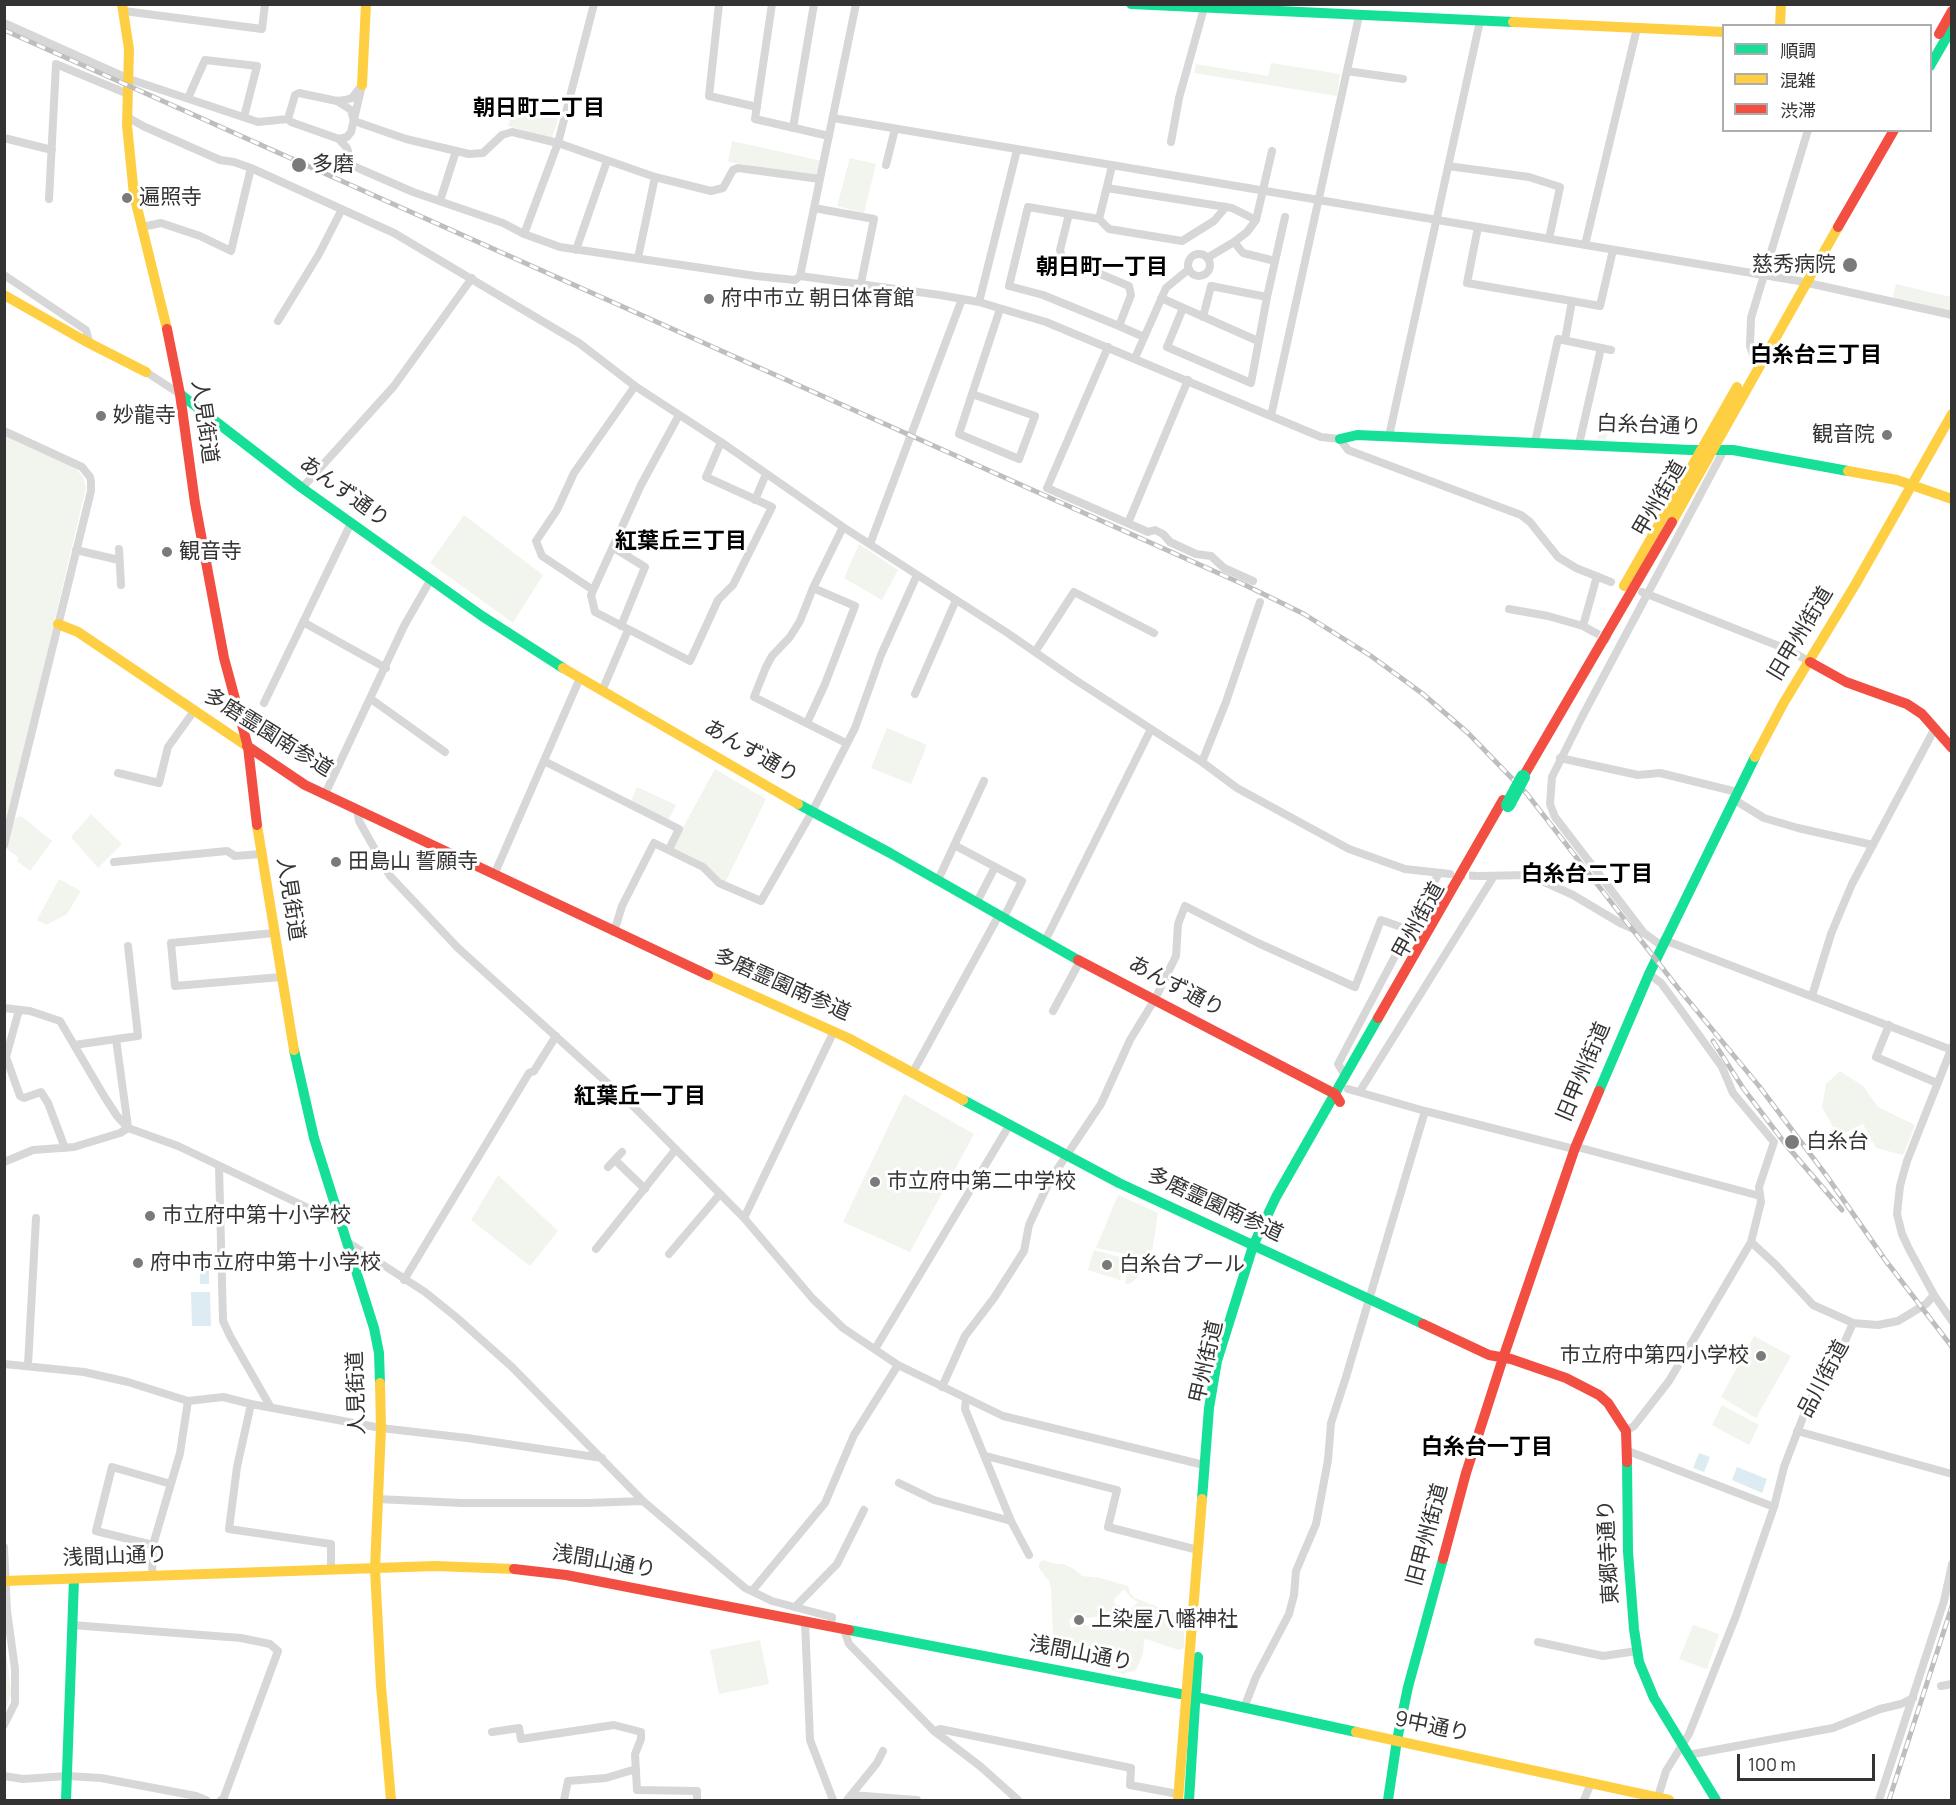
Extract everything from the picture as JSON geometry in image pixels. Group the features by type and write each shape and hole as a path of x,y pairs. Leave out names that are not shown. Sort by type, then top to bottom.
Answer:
{"main road":[{"path":"362,85 366,4"},
{"path":"1131,4 1722,32"},
{"path":"1780,24 1781,4"},
{"name":"人見街道","path":"123,8 129,49 127,117 134,195 180,394 201,534 224,658 248,747 261,854 303,1096 338,1221 374,1328 379,1353 381,1428 375,1569 381,1686 391,1800"},
{"path":"1933,50 1952,11"},
{"path":"1933,50 1952,28"},
{"name":"甲州街道","path":"1346,1094 1345,1075 1713,450 1883,132"},
{"name":"甲州街道","path":"1713,450 1752,351 1803,282 1893,132"},
{"path":"4,295 90,344 146,372"},
{"name":"あんず通り","path":"180,394 351,523 508,634 580,678 812,812 978,902 1080,961 1346,1094"},
{"name":"旧甲州街道","path":"1388,1800 1408,1688 1466,1473 1575,1148 1663,943 1735,796 1783,704 1810,662 1951,417"},
{"path":"184,424 190,418 211,419"},
{"name":"白糸台通り","path":"1340,439 1357,435 1389,436 1713,450 1756,454 1912,484 1952,499"},
{"name":"多磨霊園南参道","path":"58,624 78,632 305,785 614,932 834,1031 1119,1183 1488,1355 1503,1358"},
{"path":"1810,662 1846,682 1906,704 1922,714 1952,748"},
{"name":"甲州街道","path":"1191,1696 1198,1550 1209,1408 1217,1361 1257,1247 1346,1094 1505,802"},
{"name":"甲州街道","path":"1182,1798 1216,1422 1225,1364 1257,1247"},
{"name":"東郷寺通り","path":"1503,1358 1589,1388 1608,1403 1626,1431 1628,1552 1637,1651 1654,1698 1716,1800"},
{"name":"浅間山通り","path":"5,1581 464,1566 536,1571 1191,1696"},
{"path":"66,1800 74,1579"},
{"name":"9中通り","path":"1191,1696 1661,1800"}],"street":[{"path":"123,8 261,29 265,4"},
{"path":"524,234 558,143 594,4"},
{"path":"719,4 709,96 757,106"},
{"path":"772,4 755,119 829,136"},
{"path":"793,128 814,4"},
{"path":"288,118 291,122 343,141 352,165 360,169 560,247 795,280 800,276 856,4"},
{"path":"1171,142 1179,98 1204,8"},
{"path":"1271,416 1359,16"},
{"path":"1389,436 1480,21"},
{"path":"4,23 129,79 258,122 288,118"},
{"path":"1585,245 1637,28"},
{"path":"188,98 205,60 257,66 244,117"},
{"path":"49,199 56,64 129,94"},
{"path":"1347,70 1403,79"},
{"path":"288,118 295,95 299,93 337,100 352,98 362,85"},
{"path":"349,155 351,132 362,85"},
{"path":"337,100 351,110 354,121"},
{"path":"127,117 220,160 251,168 394,233 579,343 635,386 721,442 843,527 1202,762 1237,788 1349,849 1405,869 1450,874"},
{"path":"833,118 1764,275 1952,315"},
{"path":"354,121 406,140 470,154 483,153 506,132 519,133 558,143 655,177 711,191 723,188 733,170 738,168 820,179"},
{"path":"886,165 895,129"},
{"path":"339,139 347,137 351,132"},
{"path":"1752,351 1751,318 1807,132"},
{"path":"4,138 52,150"},
{"path":"979,302 1017,150"},
{"path":"440,201 456,151"},
{"path":"1207,258 1247,232 1256,220 1272,151"},
{"path":"576,250 607,161"},
{"path":"1448,165 1529,177 1560,188 1549,239"},
{"path":"1099,219 1112,166"},
{"path":"142,227 161,223 200,236 231,251 251,168"},
{"path":"638,258 655,177"},
{"path":"1107,188 1226,207 1256,220"},
{"path":"1144,337 1043,295 1009,286 1028,207 1099,219 1109,229 1182,241 1214,221 1226,207"},
{"path":"814,208 874,219 861,283"},
{"path":"278,321 320,254 342,209"},
{"path":"1069,214 1060,250 1062,258 1129,286 1131,290 1119,326"},
{"path":"1183,308 1167,347 1251,383 1285,217"},
{"path":"1478,227 1467,283 1572,302 1600,306 1613,250"},
{"path":"1234,242 1243,253 1275,261"},
{"path":"1201,254 1210,264 1205,274 1194,274 1189,269 1189,261 1194,255 1201,254"},
{"path":"1135,358 1166,288 1189,269"},
{"path":"4,275 86,330 90,344"},
{"path":"800,276 861,283 979,302 1046,322 1321,437 1340,439 1348,450 1521,515 1530,522 1557,557 1576,568 1611,582"},
{"path":"302,488 394,386 472,278"},
{"path":"1203,317 1211,286 1267,297"},
{"path":"1161,298 1258,341"},
{"path":"870,544 962,299"},
{"path":"1565,340 1572,302"},
{"path":"972,394 1035,416 1019,459 959,434 972,394 1000,309"},
{"path":"1535,442 1558,339 1611,350"},
{"path":"1108,347 1047,488 1148,532 1155,530 1163,534 1170,542 1196,554 1211,556 1224,568 1253,580"},
{"path":"1579,444 1601,348"},
{"path":"146,372 180,394"},
{"path":"1128,523 1188,381"},
{"path":"593,590 542,556 536,541 557,510 574,473 635,386"},
{"path":"679,415 641,485 591,595 595,612 690,662 718,600 733,585 772,507 706,477 721,442"},
{"path":"4,431 82,467 90,477 91,491 4,845"},
{"path":"1644,933 1555,817 1550,804 1552,777 1616,644 1645,593 1713,450"},
{"path":"755,500 766,474"},
{"path":"264,703 351,523"},
{"path":"843,527 813,588 800,621 790,637 772,656 754,697 846,743"},
{"path":"602,691 645,567 614,548"},
{"path":"118,549 121,585"},
{"path":"76,550 119,560"},
{"path":"614,932 622,906 654,843 703,867 719,883 761,901 812,812 855,728 881,655 916,575"},
{"path":"1583,626 1597,576"},
{"path":"325,794 404,627 431,579"},
{"path":"807,723 825,684 855,606 813,588"},
{"path":"1035,652 1074,592 1155,633"},
{"path":"1645,593 1789,650 1810,662"},
{"path":"915,694 956,600"},
{"path":"1202,762 1226,702 1260,602"},
{"path":"1509,609 1548,616 1583,626 1592,631"},
{"path":"303,622 386,668"},
{"path":"494,874 580,678"},
{"path":"371,699 445,752"},
{"path":"118,773 159,783 168,747 194,711"},
{"path":"1045,941 1150,729"},
{"path":"1812,996 1831,934 1852,884 1934,729"},
{"path":"1560,758 1638,774 1660,773 1735,796 1764,818 1798,828 1873,844"},
{"path":"544,761 679,829 669,849"},
{"path":"938,880 984,781"},
{"path":"357,809 359,821 390,876 458,948 632,1105 744,1218 813,1299 843,1328 898,1365 1003,1416 1204,1465"},
{"path":"914,1072 1022,880 954,845"},
{"path":"114,862 227,851 234,856 261,854"},
{"path":"978,902 995,867"},
{"path":"1345,1075 1338,1064 1439,873"},
{"path":"1479,876 1529,875 1573,895 1620,923 1663,943 1951,1049 1907,1161 1900,1186 1897,1214 1902,1233 1934,1295 1952,1321"},
{"path":"1494,876 1346,1094 1425,1111 1760,1196"},
{"path":"942,1387 965,1336 994,1298 1024,1251 1029,1225 1050,1180 1101,1104 1130,1040 1155,999 1176,956 1178,924 1185,906 1258,943 1355,987 1380,920 1410,930"},
{"path":"274,933 171,943 175,986 281,977"},
{"path":"74,1045 138,1036 128,946"},
{"path":"1053,1011 1080,961"},
{"path":"1626,1431 1634,1426 1669,1381 1751,1242 1761,1202 1759,1187 1774,1142 1733,1093 1722,1067 1672,998 1649,974"},
{"path":"4,1008 30,1011 60,1021 108,1103 128,1128 178,1146 338,1221"},
{"path":"20,1010 6,1057 20,1096 24,1098 41,1092 48,1103 65,1148"},
{"path":"1888,1025 1876,1057 1937,1083"},
{"path":"744,1218 834,1031"},
{"path":"404,1280 529,1073 534,1071 556,1036"},
{"path":"116,1039 128,1128"},
{"path":"1244,1708 1256,1677 1289,1614 1294,1595 1296,1571 1316,1524 1328,1460 1331,1423 1425,1111"},
{"path":"875,1349 1010,1124"},
{"path":"4,1162 33,1150 65,1148 93,1142 128,1128"},
{"path":"596,1249 676,1149"},
{"path":"608,1167 622,1152"},
{"path":"615,1160 645,1189"},
{"path":"219,1166 223,1321 270,1406"},
{"path":"669,1254 720,1194"},
{"path":"27,1365 36,1218"},
{"path":"345,1240 425,1292 512,1367 643,1500 699,1550 752,1591 772,1601 832,1617 849,1644 934,1731 980,1766 1018,1800"},
{"path":"1751,1242 1813,1305 1853,1323"},
{"name":"品川街道","path":"1661,1800 1666,1771 1674,1756 1685,1751 1689,1734 1736,1616 1774,1507 1784,1467 1810,1399 1831,1373 1853,1323 1878,1325 1898,1321 1926,1304 1934,1295"},
{"path":"4,1364 84,1372 128,1382 188,1401 223,1397 381,1428 602,1458"},
{"path":"752,1591 825,1503 854,1435 898,1365"},
{"path":"966,1399 965,1409 1011,1521 1029,1555"},
{"path":"152,1576 153,1545 180,1453 188,1401"},
{"path":"251,1404 237,1467 229,1529 330,1544 331,1570"},
{"path":"1797,1431 1952,1474"},
{"path":"1628,1451 1774,1507"},
{"path":"986,1456 1117,1491 1108,1527 1198,1550"},
{"path":"153,1545 96,1531 112,1467 171,1484"},
{"path":"899,1483 934,1500 1011,1521"},
{"path":"377,1499 462,1503 587,1503 643,1500"},
{"path":"795,1607 837,1563 864,1509"},
{"path":"4,1547 7,1611 15,1669 15,1703 4,1725"},
{"path":"1879,1800 1944,1601 1952,1564"},
{"path":"805,1622 810,1740 833,1800"},
{"path":"72,1625 241,1638 270,1644 278,1651 223,1800 221,1800"},
{"path":"1538,1642 1603,1656 1637,1651"},
{"path":"1941,1686 1952,1684"},
{"path":"1685,1751 1833,1728 1913,1698"},
{"path":"492,1732 519,1728 521,1738 614,1725 641,1732 641,1739 635,1754 637,1790 697,1791 697,1800"},
{"path":"934,1731 940,1730 1131,1768 1130,1785 1182,1798"},
{"path":"849,1798 877,1763 883,1751"},
{"path":"564,1800 568,1781 606,1778 636,1769"},
{"path":"4,1776 23,1779 67,1776 101,1778 196,1796 206,1800"},
{"path":"1584,1800 1591,1783"},
{"path":"849,1798 917,1800"}],"shaded area":[{"path":"1271,63 1340,74 1337,96 1194,73 1196,64 1268,76"},
{"path":"514,106 558,119 552,138 508,126"},
{"path":"732,141 822,161 819,176 728,162"},
{"path":"850,158 876,164 864,213 837,206"},
{"path":"1896,284 1951,297 1951,314 1892,300"},
{"path":"1604,412 1612,415 1606,440 1597,439"},
{"path":"5,435 74,467 83,477 86,488 5,829"},
{"path":"464,515 543,575 513,623 430,563"},
{"path":"859,544 898,570 882,600 844,578"},
{"path":"887,728 927,745 911,784 871,768"},
{"path":"715,769 766,799 725,883 674,850 673,846"},
{"path":"637,787 676,805 667,823 631,801"},
{"path":"91,814 122,844 98,868 71,837"},
{"path":"21,816 52,841 30,871 7,849 14,819"},
{"path":"59,879 81,891 67,914 46,925 37,920"},
{"path":"1840,1071 1863,1086 1878,1107 1915,1125 1903,1155 1876,1148 1863,1124 1838,1136 1822,1107 1826,1084"},
{"path":"904,1094 974,1134 910,1252 843,1222"},
{"path":"498,1175 558,1231 530,1266 471,1220"},
{"path":"1118,1195 1158,1213 1151,1259 1096,1248"},
{"name":"白糸台プール","path":"1094,1250 1126,1259 1120,1280 1088,1270"},
{"name":"白糸台プール","path":"1132,1262 1138,1271 1137,1278 1125,1284 1129,1263"},
{"path":"200,1266 209,1266 209,1284 200,1284"},
{"path":"191,1292 210,1292 211,1326 192,1326"},
{"path":"1754,1336 1791,1356 1756,1418 1721,1397"},
{"path":"1722,1405 1759,1425 1749,1445 1712,1425"},
{"path":"1699,1453 1710,1457 1704,1472 1693,1468"},
{"path":"1737,1467 1767,1479 1762,1493 1732,1480"},
{"path":"1042,1560 1063,1564 1082,1576 1100,1578 1128,1586 1135,1598 1181,1615 1184,1617 1184,1648 1179,1650 1146,1639 1136,1670 1123,1674 1088,1663 1069,1653 1056,1642 1053,1636 1051,1588 1039,1564","holes":["1123,1590 1138,1602 1130,1610 1115,1604 1114,1599","1075,1613 1081,1613 1087,1618 1101,1616 1105,1618 1107,1629 1102,1630 1085,1625 1071,1628 1069,1621"]},
{"path":"1693,1625 1719,1634 1707,1669 1679,1659"},
{"path":"760,1640 769,1684 719,1694 710,1650"},
{"path":"4,1656 7,1658 11,1694 6,1710 4,1709"}],"tunnel":[{"path":"1592,631 1613,642"},
{"path":"1457,875 1479,876"}],"railway":[{"path":"4,30 1245,585 1304,614 1371,656 1423,694 1468,733 1527,794 1678,988 1759,1086 1826,1175 1888,1264"},
{"path":"1713,1041 1743,1088 1787,1146 1842,1210"},
{"path":"1883,1257 1952,1347"},
{"path":"1889,1800 1952,1606"}],"traffic: fast":[{"path":"1131,4 1513,22"},
{"path":"1932,63 1952,28"},
{"path":"180,394 302,488 482,616 563,668"},
{"path":"1340,439 1357,435 1733,450 1848,471"},
{"path":"1599,1091 1649,974 1755,757"},
{"path":"1508,805 1523,777"},
{"path":"798,804 890,853 1078,960"},
{"path":"1202,1499 1209,1408 1217,1361 1253,1246 1276,1197 1378,1018"},
{"path":"294,1050 314,1138 374,1328 379,1353 380,1383"},
{"path":"963,1100 1119,1183 1423,1324"},
{"path":"1627,1462 1628,1552 1639,1662 1654,1698 1716,1800"},
{"path":"1388,1800 1408,1687 1443,1559"},
{"path":"66,1800 74,1579"},
{"path":"849,1630 1196,1697 1356,1732"},
{"path":"1189,1800 1198,1657"}],"traffic: slow":[{"path":"122,4 129,49 127,125 134,195 167,329"},
{"path":"362,85 366,4"},
{"path":"1780,24 1781,4"},
{"path":"1513,22 1722,32"},
{"path":"1672,522 1838,227"},
{"path":"4,295 85,341 146,372"},
{"path":"1624,586 1737,387"},
{"path":"1755,757 1783,704 1855,585 1952,414"},
{"path":"1848,471 1897,480 1952,499"},
{"path":"58,624 78,632 247,746"},
{"path":"563,668 798,804"},
{"path":"257,825 294,1050"},
{"path":"708,975 848,1038 963,1100"},
{"path":"380,1383 381,1428 375,1569 381,1686 391,1800"},
{"path":"1178,1800 1202,1499"},
{"path":"4,1581 435,1566 514,1569"},
{"path":"1356,1732 1669,1800"}],"traffic: jam":[{"path":"1939,34 1952,11"},
{"path":"1838,227 1893,132"},
{"path":"167,329 180,394 195,503 224,658 248,747 257,825"},
{"path":"1523,777 1672,522"},
{"path":"1810,662 1846,682 1907,704 1922,714 1952,748"},
{"path":"247,746 305,785 708,975"},
{"path":"1378,1018 1503,800"},
{"path":"1078,960 1335,1094 1340,1102"},
{"path":"1443,1559 1466,1473 1503,1358 1575,1148 1599,1091"},
{"path":"1423,1324 1489,1355 1511,1359 1566,1378 1599,1395 1608,1403 1626,1431 1627,1462"},
{"path":"514,1569 566,1575 849,1630"}],"place":[{"name":"多磨","path":"299,165"},
{"name":"遍照寺","path":"127,198"},
{"name":"慈秀病院","path":"1850,265"},
{"name":"府中市立 朝日体育館","path":"709,299"},
{"name":"妙龍寺","path":"101,416"},
{"name":"観音院","path":"1887,435"},
{"name":"観音寺","path":"167,552"},
{"name":"田島山 誓願寺","path":"336,862"},
{"name":"白糸台","path":"1792,1142"},
{"name":"市立府中第二中学校","path":"875,1182"},
{"name":"市立府中第十小学校","path":"150,1216"},
{"name":"府中市立府中第十小学校","path":"138,1263"},
{"name":"白糸台プール","path":"1107,1265"},
{"name":"市立府中第四小学校","path":"1761,1356"},
{"name":"上染屋八幡神社","path":"1079,1620"}],"district":[{"name":"朝日町二丁目","path":"539,109"},
{"name":"朝日町一丁目","path":"1102,268"},
{"name":"白糸台三丁目","path":"1816,356"},
{"name":"紅葉丘三丁目","path":"681,542"},
{"name":"白糸台二丁目","path":"1587,875"},
{"name":"紅葉丘一丁目","path":"640,1097"},
{"name":"白糸台一丁目","path":"1487,1448"}]}
